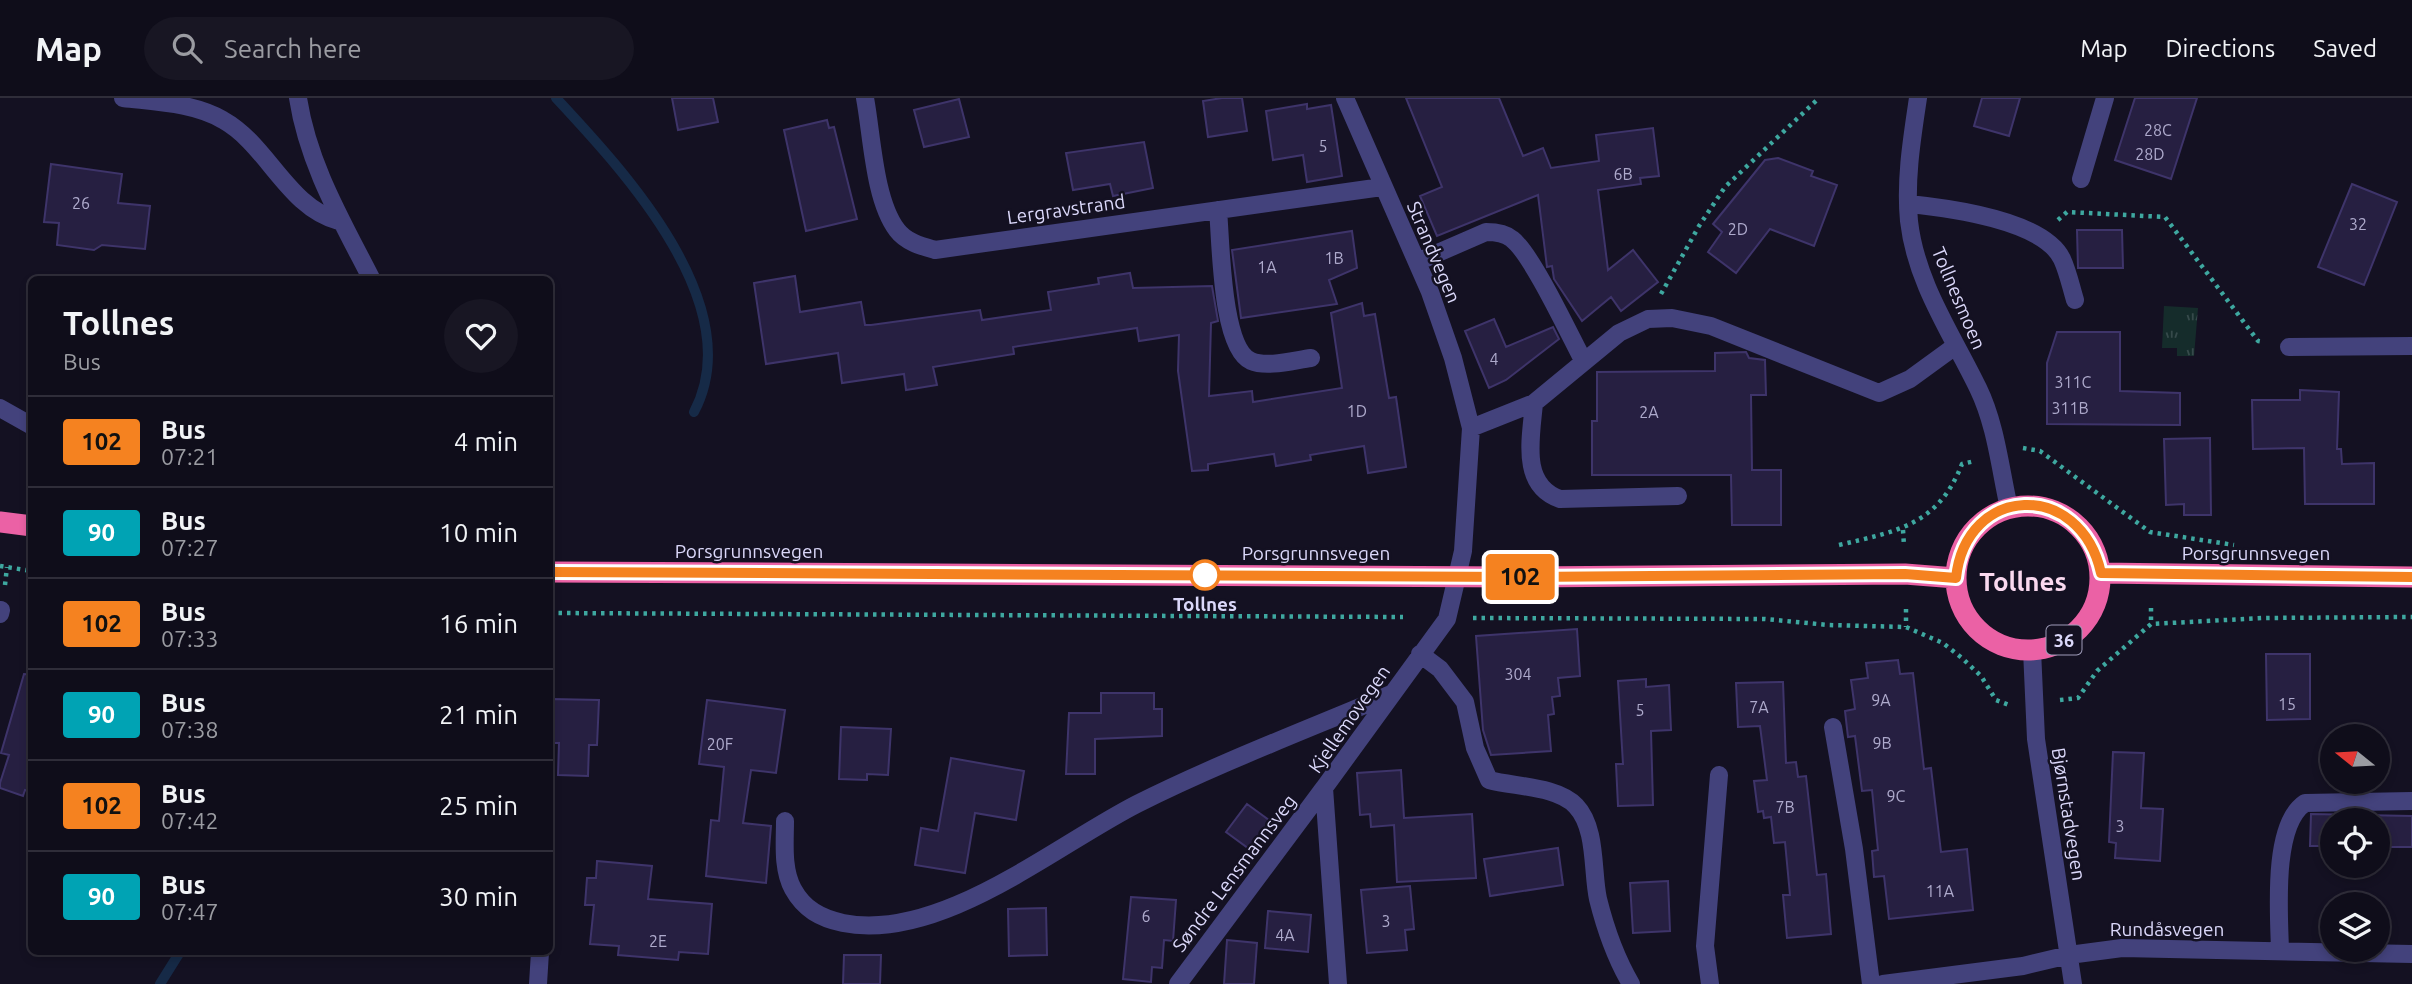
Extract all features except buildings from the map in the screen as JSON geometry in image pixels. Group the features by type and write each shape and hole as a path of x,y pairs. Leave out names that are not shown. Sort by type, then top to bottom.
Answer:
{"highway":[{"path":"1956,578 1958,559 1971,534 1992,515 2009,508 2031,505 2051,509 2070,519 2091,542 2101,573"},
{"path":"0,522 28,526"},
{"name":"Porsgrunnsvegen","path":"553,572 1458,576 1905,574 1956,578"},
{"name":"Porsgrunnsvegen","path":"2101,573 2412,577"},
{"name":"36","path":"1956,578 1966,615 1978,630 1994,642 2012,649 2032,650 2054,645 2082,625 2098,596 2101,573"}],"street":[{"path":"123,98 181,106 223,120 242,135 276,174 321,216 339,221"},
{"path":"298,98 301,118 339,221 370,276"},
{"name":"Lergravstrand","path":"866,98 883,200 897,230 912,243 935,250 1382,187"},
{"name":"Strandvegen","path":"1345,98 1417,262 1453,358 1471,428 1463,551 1458,576"},
{"name":"Tollnesmoen","path":"1918,98 1911,150 1909,204 1916,257 1954,346 1979,389 1992,423 2009,508"},
{"path":"2081,179 2105,98"},
{"path":"1909,204 1965,211 2038,235 2062,257 2076,300"},
{"path":"1218,211 1228,324 1240,351 1250,361 1262,363 1311,358"},
{"path":"1417,262 1486,232 1498,232 1513,239 1528,258 1584,362"},
{"path":"1471,428 1534,403 1619,333 1648,319 1672,318 1711,326 1879,393 1910,379 1954,346"},
{"path":"2289,347 2412,346"},
{"path":"1534,403 1531,449 1535,483 1546,494 1560,499 1678,496"},
{"path":"0,408 28,424"},
{"name":"Kjellemovegen","path":"1338,984 1324,788 1447,619 1458,576"},
{"name":"Bjørnstadvegen","path":"2032,650 2036,739 2073,984"},
{"path":"1420,654 1440,669 1465,702 1475,748 1489,780 1561,796 1577,807 1588,832 1598,897 1614,955 1632,984"},
{"path":"785,821 785,858 792,887 808,910 833,921 865,927 895,925 928,917 976,897 1138,804 1391,694"},
{"path":"1833,727 1854,849 1871,984"},
{"path":"1710,984 1705,946 1718,775"},
{"name":"Søndre Lensmannsveg","path":"1178,984 1324,788"},
{"path":"2280,950 2284,833 2295,809 2305,803 2412,801"},
{"name":"Rundåsvegen","path":"1883,984 2023,967 2069,955 2122,948 2412,954"},
{"path":"538,984 540,955"}],"path":[{"path":"1648,319 1699,226 1725,187 1819,98"},
{"path":"2038,235 2067,212 2165,217 2258,341 2289,347"},
{"path":"2029,447 2040,451 2071,472 2150,532 2241,545"},
{"path":"1832,546 1903,530 1928,513 1952,489 1962,464 1975,460"},
{"path":"1903,530 1904,546"},
{"path":"2150,532 2150,545"},
{"path":"0,566 28,570"},
{"path":"2151,608 2151,624"},
{"path":"1906,609 1906,627"},
{"path":"553,613 1403,617"},
{"path":"2058,701 2078,698 2097,671 2151,624 2263,618 2412,617"},
{"path":"1472,618 1765,619 1828,625 1906,627 1942,643 1962,658 1981,676 1996,700 2008,705"}],"green space":[{"path":"2164,306 2198,308 2194,356 2177,356 2177,348 2162,348"}],"waterway":[{"path":"556,98 644,201 672,243 693,285 706,328 707,371 694,412"},
{"path":"160,984 178,955"}],"bus line":[{"name":"102","path":"553,572 1518,577 1905,574 1956,578 1958,559 1965,542 1977,527 1992,515 2009,508 2031,505 2051,509 2070,519 2085,533 2096,552 2101,573 2412,577"}],"place":[{"name":"Tollnes","path":"1205,575"}],"district":[{"name":"Tollnes","path":"2023,581"}]}
